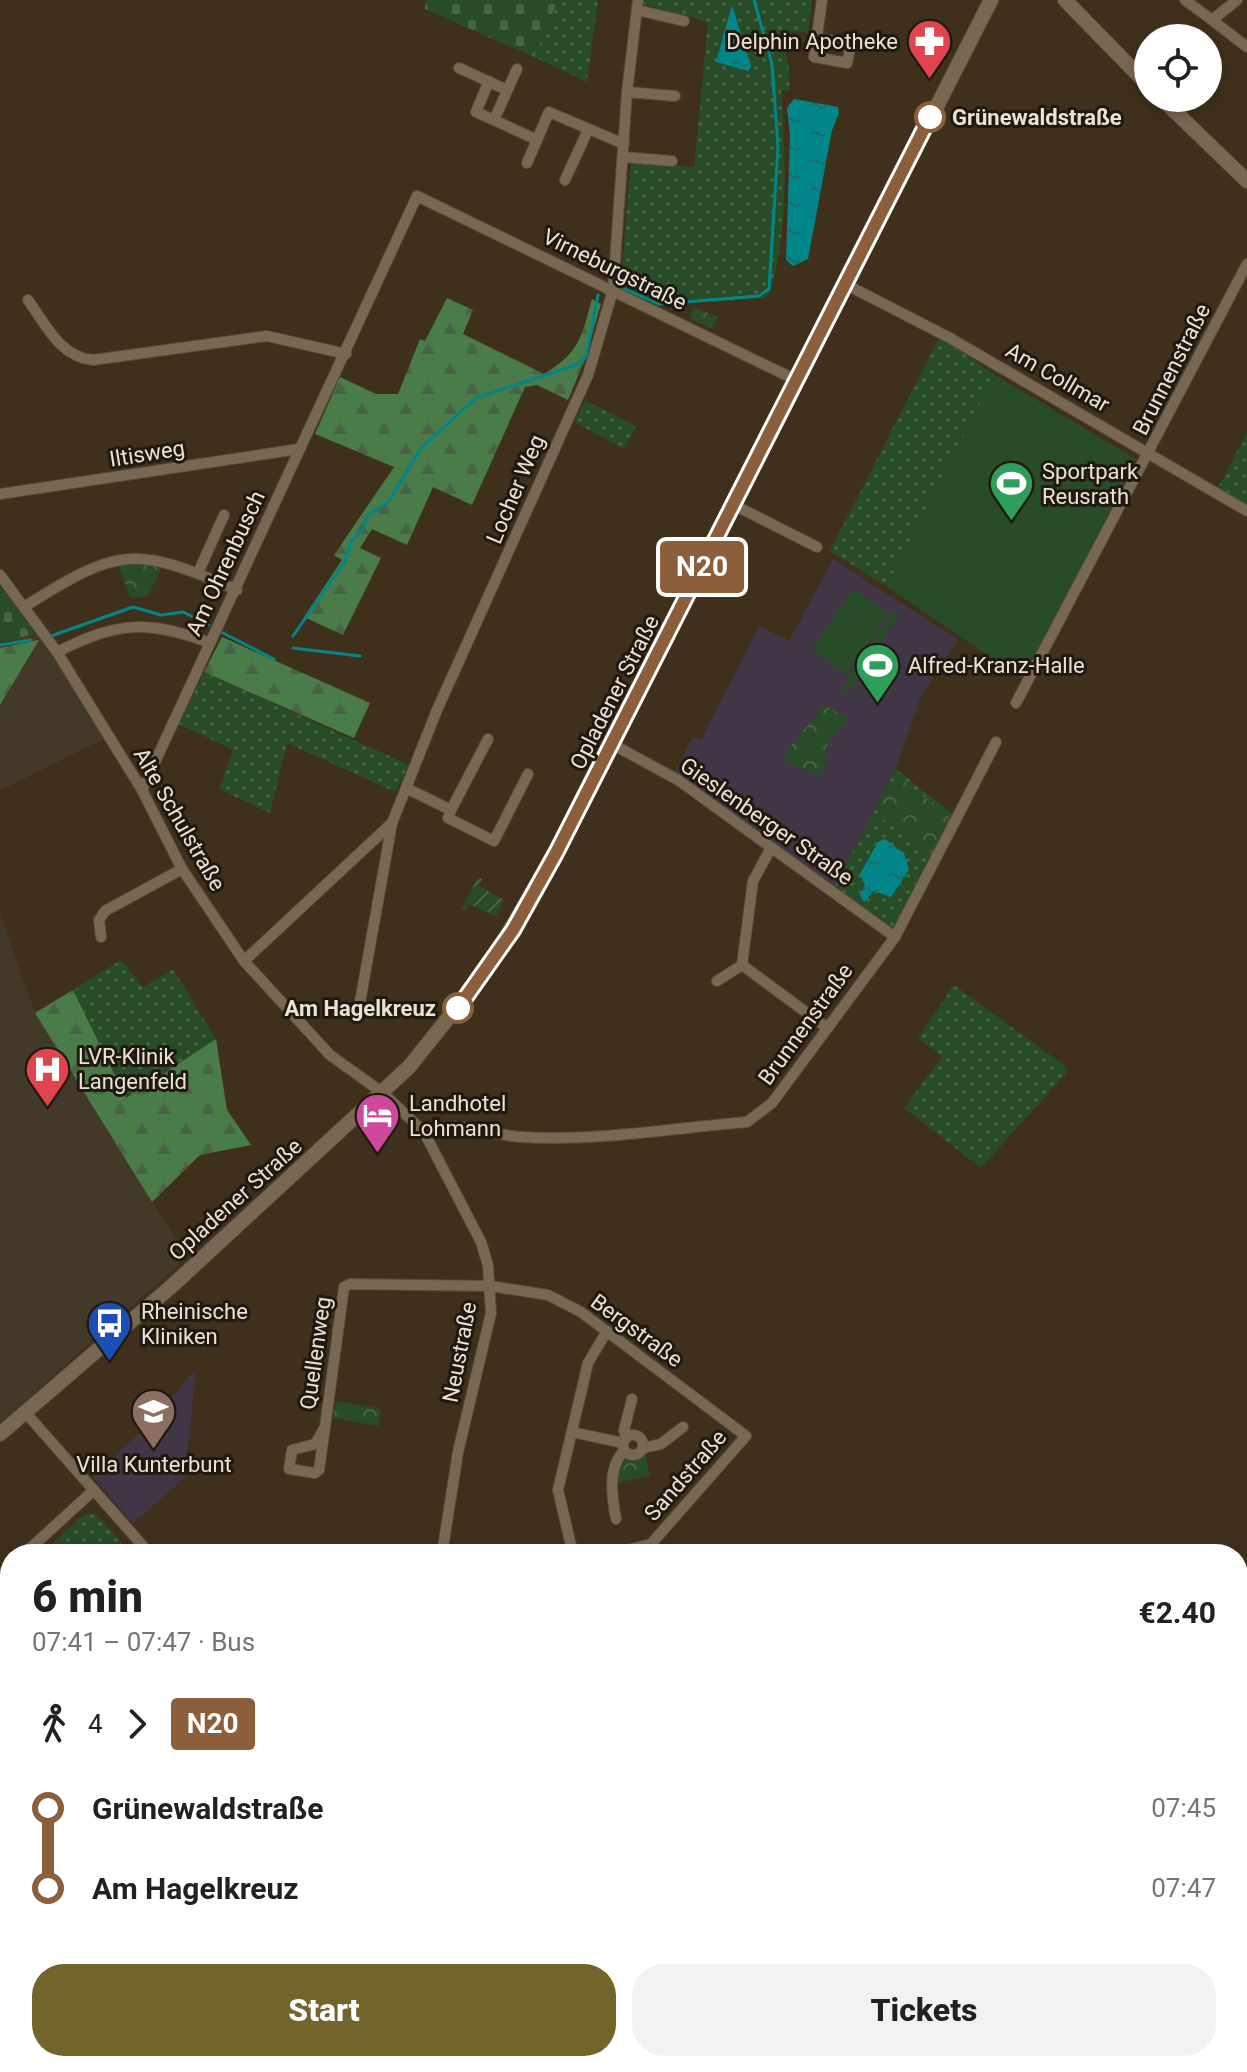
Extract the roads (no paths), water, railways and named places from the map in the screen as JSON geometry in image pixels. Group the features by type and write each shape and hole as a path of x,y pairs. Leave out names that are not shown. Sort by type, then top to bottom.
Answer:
{"main road":[{"name":"Opladener Straße","path":"0,1434 146,1308 383,1093 445,1025 497,954 533,896 612,744 991,0"},
{"path":"1065,0 1134,71"},
{"path":"1176,112 1247,181"}],"street":[{"path":"818,38 822,0"},
{"path":"1185,0 1247,47"},
{"path":"1212,20 1237,0"},
{"name":"Locher Weg","path":"360,1002 392,823 437,710 588,375 613,290 627,92 638,5 684,21"},
{"path":"459,68 507,90"},
{"path":"494,120 517,69"},
{"path":"489,81 476,112 537,140"},
{"path":"627,92 675,96"},
{"path":"527,163 549,112 624,144"},
{"path":"565,180 588,130"},
{"path":"623,157 672,161"},
{"name":"Virneburgstraße","path":"417,196 796,380"},
{"name":"Am Ohrenbusch","path":"142,790 417,196"},
{"name":"Brunnenstraße","path":"1016,703 1149,456 1247,264"},
{"name":"Am Collmar","path":"845,284 944,335 1247,511"},
{"path":"28,300 61,347 77,359 93,360 267,336 346,354"},
{"name":"Iltisweg","path":"0,494 299,449"},
{"path":"734,505 817,547"},
{"path":"198,573 224,515"},
{"path":"24,607 72,576 129,557 163,559 237,590"},
{"name":"Alte Schulstraße","path":"0,575 57,652 142,790 182,869 244,961 330,1055 383,1093"},
{"path":"57,652 97,632 144,626 210,643"},
{"path":"488,739 448,818 494,841 528,774"},
{"name":"Brunnenstraße","path":"424,1132 448,1126 523,1137 747,1122 772,1103 895,937 996,742"},
{"name":"Gieslenberger Straße","path":"612,744 678,780 895,937"},
{"path":"406,788 451,810"},
{"name":"Locher Weg","path":"244,961 392,823"},
{"path":"717,981 742,965 753,881 771,848"},
{"path":"101,937 99,920 105,911 182,869"},
{"path":"742,965 826,1027"},
{"name":"Neustraße","path":"383,1093 424,1132 481,1242 490,1286 491,1313 458,1452 444,1544"},
{"name":"Quellenweg","path":"325,1427 315,1444 292,1450 288,1455 289,1469 315,1473 319,1470 325,1427 344,1287 350,1284 490,1286"},
{"name":"Bergstraße","path":"490,1286 548,1295 581,1312 746,1436"},
{"path":"571,1544 558,1490 588,1363 607,1331"},
{"path":"616,1519 610,1492 624,1444 624,1430 632,1399"},
{"path":"25,1412 141,1544"},
{"path":"572,1432 624,1444 634,1455 643,1448 661,1444 683,1427"},
{"name":"Sandstraße","path":"651,1544 746,1436"},
{"path":"624,1444 638,1437 643,1448"},
{"path":"35,1544 94,1490"}],"water":[{"path":"732,5 751,66 749,71 716,62"},
{"path":"794,99 838,107 839,114 832,130 808,259 793,266 786,260 790,135 787,108"},
{"path":"885,839 904,853 909,870 891,897 874,891 864,902 860,895 865,885 860,874 878,842"}],"waterway":[{"path":"618,286 659,304 759,296 769,289 778,147 772,64 754,0"},
{"path":"293,636 345,561 351,541 361,532 368,515 388,502 422,447 476,398 576,365 586,357 598,295"},
{"path":"51,636 133,607 161,615 183,612 209,625"},
{"path":"221,632 274,659"},
{"path":"0,645 31,640"},
{"path":"293,648 360,656"}],"place":[{"name":"Delphin Apotheke","path":"929,80"},
{"name":"Grünewaldstraße","path":"930,117"},
{"name":"Sportpark Reusrath","path":"1011,523"},
{"name":"Alfred-Kranz-Halle","path":"877,704"},
{"name":"Am Hagelkreuz","path":"458,1008"},
{"name":"LVR-Klinik Langenfeld","path":"47,1108"},
{"name":"Landhotel Lohmann","path":"378,1155"},
{"name":"Rheinische Kliniken","path":"110,1363"},
{"name":"Villa Kunterbunt","path":"154,1450"}]}
